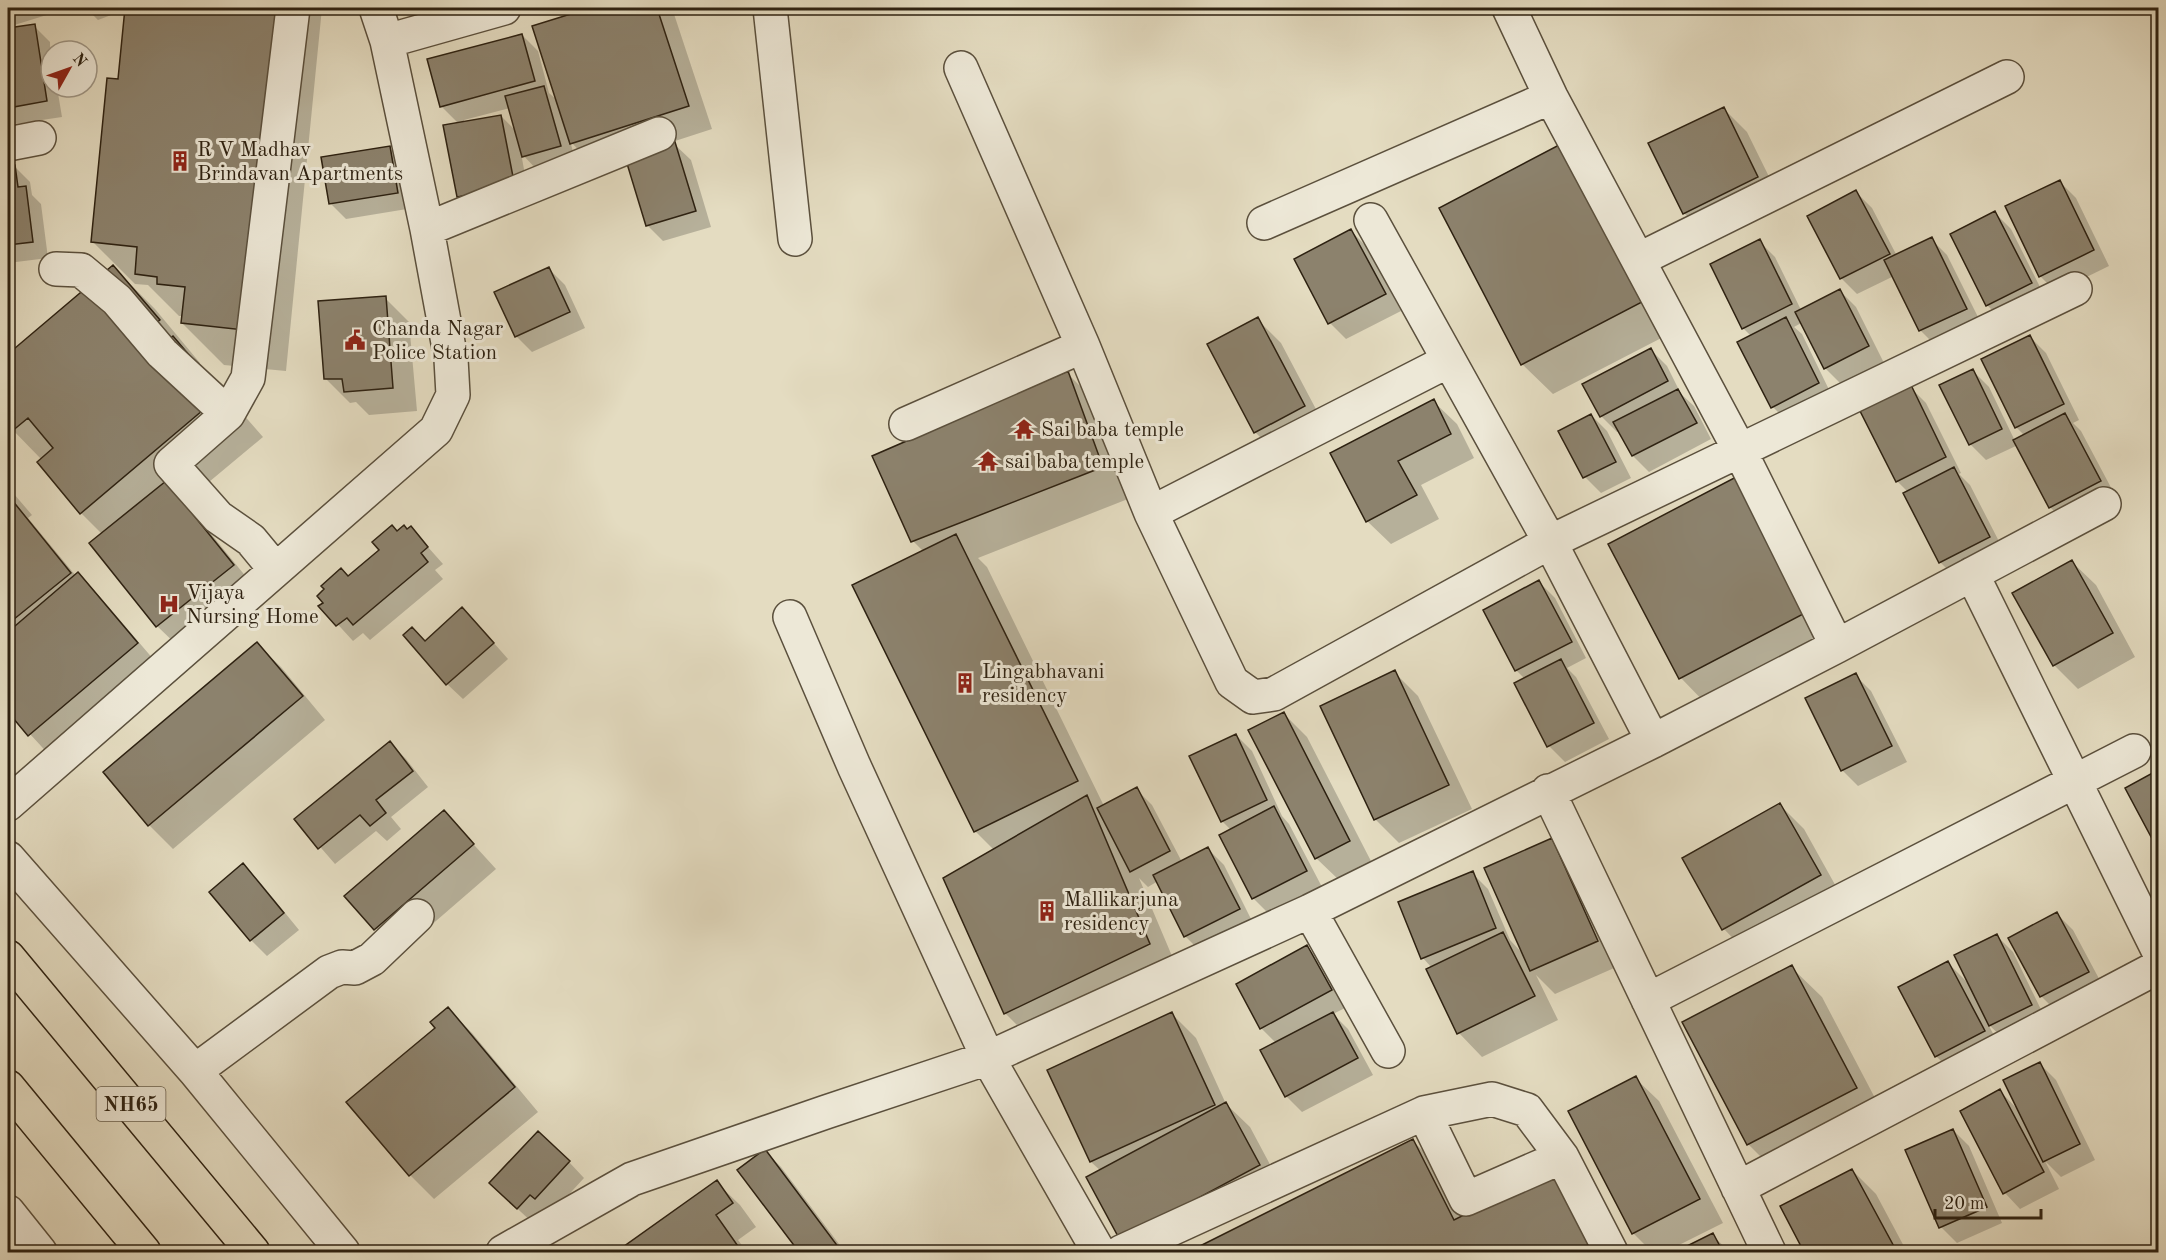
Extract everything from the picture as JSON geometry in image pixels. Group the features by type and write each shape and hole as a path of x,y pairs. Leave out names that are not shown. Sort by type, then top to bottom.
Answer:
{"highway":[{"name":"NH65","path":"8,957 253,1252"},
{"path":"8,1087 144,1252"}],"street":[{"path":"275,569 252,540 218,517 171,464 228,414 248,378 293,8"},
{"path":"8,804 436,430 443,419 453,395 452,359 387,41 376,8"},
{"path":"387,41 504,8"},
{"path":"770,8 795,239"},
{"path":"1509,8 1551,97 1739,449 1837,646"},
{"path":"960,68 1083,346 1151,513 1232,682 1253,697 1274,694 1550,542 2074,289"},
{"path":"1638,260 2007,77"},
{"path":"1264,223 1551,97"},
{"path":"427,229 659,134"},
{"path":"8,144 39,138"},
{"path":"1371,220 1550,542 1653,741"},
{"path":"56,269 81,270 117,300 162,353 228,414"},
{"path":"906,424 1083,346"},
{"path":"1151,513 1448,360"},
{"path":"503,1252 632,1179 975,1063 1310,911 1548,791 1653,741 2104,504"},
{"path":"1972,574 2158,950"},
{"path":"790,616 975,1063 1099,1252"},
{"path":"1648,1000 2134,751"},
{"path":"1548,791 1769,1252"},
{"path":"8,858 195,1071 343,1252"},
{"path":"1310,911 1388,1051"},
{"path":"195,1071 329,972 342,967 355,968 372,959 417,916"},
{"path":"1738,1188 2158,967"},
{"path":"1121,1252 1424,1113 1492,1099 1527,1110 1562,1157 1611,1252"},
{"path":"1424,1113 1466,1199 1562,1157"},
{"path":"8,1212 40,1252"}],"building":[{"name":"R V Madhav Brindavan Apartments","path":"125,8 276,8 244,330 181,323 185,287 157,284 157,277 135,274 137,247 91,242 107,78 118,79"},
{"path":"590,8 657,8 689,106 570,144 532,26"},
{"path":"35,24 39,50 39,99 47,99 47,101 8,108 8,28"},
{"path":"522,34 535,81 440,107 427,59"},
{"path":"544,86 561,146 522,157 505,96"},
{"path":"1724,107 1758,177 1683,214 1648,143"},
{"path":"501,115 515,187 457,197 443,125"},
{"path":"675,142 696,211 646,226 625,157"},
{"path":"1559,145 1642,302 1521,365 1439,208"},
{"path":"390,146 398,193 329,204 321,157"},
{"path":"15,165 18,187 26,186 33,242 8,245 8,166"},
{"path":"2060,180 2094,250 2039,277 2005,206"},
{"path":"1856,190 1890,254 1840,279 1807,216"},
{"path":"1995,211 2032,283 1986,306 1950,234"},
{"path":"1351,229 1386,294 1328,324 1294,259"},
{"path":"1932,237 1967,309 1919,331 1884,260"},
{"path":"1760,239 1792,304 1742,329 1710,264"},
{"path":"113,265 160,320 156,323 169,339 173,336 222,394 80,514 37,462 53,448 28,418 11,432 8,428 8,354"},
{"path":"549,267 570,312 515,337 494,292"},
{"path":"1840,289 1869,346 1824,369 1795,312"},
{"name":"Chanda Nagar Police Station","path":"386,296 393,388 344,392 342,379 324,379 318,301"},
{"path":"1258,317 1305,406 1254,433 1207,344"},
{"path":"1786,317 1819,383 1771,408 1737,342"},
{"path":"2030,335 2064,404 2015,428 1981,359"},
{"path":"1651,348 1668,381 1600,417 1582,384"},
{"path":"1973,369 2002,429 1969,445 1939,385"},
{"name":"sai baba temple","path":"1068,371 1103,467 911,542 872,456"},
{"path":"1911,385 1946,457 1896,482 1860,411"},
{"path":"1678,389 1697,423 1632,456 1613,422"},
{"path":"1434,399 1451,434 1398,461 1417,495 1366,522 1330,453"},
{"path":"2065,413 2101,481 2049,508 2013,440"},
{"path":"1591,414 1616,462 1583,478 1558,431"},
{"path":"1954,467 1990,537 1939,563 1903,493"},
{"path":"1738,476 1809,611 1679,679 1608,544"},
{"path":"166,481 234,565 156,627 89,543"},
{"path":"12,500 71,573 8,624 8,504"},
{"path":"392,525 397,531 404,525 407,529 411,526 428,547 421,553 428,562 353,625 347,618 336,626 318,606 323,603 317,596 324,589 321,586 341,568 348,576 379,550 372,542"},
{"name":"Lingabhavani residency","path":"956,534 1078,781 974,832 852,585"},
{"path":"2072,560 2113,633 2053,666 2012,593"},
{"path":"78,572 138,643 28,736 8,712 8,632"},
{"path":"1539,580 1572,642 1515,671 1483,610"},
{"path":"462,607 494,643 446,685 403,635 412,627 425,641"},
{"path":"257,642 303,696 148,826 103,772"},
{"path":"1561,659 1594,723 1547,747 1514,683"},
{"path":"1395,670 1449,785 1374,820 1320,706"},
{"path":"1856,673 1892,746 1841,771 1805,698"},
{"path":"1284,712 1350,841 1315,859 1248,730"},
{"path":"1236,734 1267,800 1221,822 1189,756"},
{"path":"390,741 413,771 376,800 386,813 370,826 360,815 318,849 294,819"},
{"path":"2158,770 2158,848 2157,848 2125,788"},
{"path":"1137,787 1170,851 1130,872 1097,808"},
{"name":"Mallikarjuna residency","path":"1087,795 1150,944 1004,1014 943,878"},
{"path":"1780,803 1821,875 1722,930 1682,858"},
{"path":"1274,806 1307,871 1252,899 1219,835"},
{"path":"444,810 474,844 374,930 344,896"},
{"path":"1552,838 1598,941 1530,971 1484,868"},
{"path":"1208,847 1240,909 1184,937 1153,875"},
{"path":"243,863 284,913 250,941 209,892"},
{"path":"1473,871 1496,928 1421,959 1398,902"},
{"path":"2057,912 2089,972 2040,997 2008,938"},
{"path":"1503,932 1535,996 1457,1034 1426,969"},
{"path":"1997,934 2032,1005 1989,1026 1954,955"},
{"path":"1307,945 1332,990 1260,1029 1236,984"},
{"path":"1948,961 1985,1031 1935,1057 1898,987"},
{"path":"1792,965 1857,1088 1747,1145 1682,1022"},
{"path":"448,1007 515,1087 409,1176 346,1102 435,1028 430,1022"},
{"path":"1172,1012 1215,1105 1090,1162 1047,1070"},
{"path":"1333,1012 1358,1058 1285,1097 1260,1050"},
{"path":"2040,1062 2080,1144 2043,1162 2003,1080"},
{"path":"1636,1076 1700,1199 1632,1234 1568,1111"},
{"path":"2000,1089 2044,1172 2003,1194 1960,1111"},
{"path":"1226,1102 1260,1165 1120,1240 1086,1177"},
{"path":"1953,1129 1987,1207 1939,1228 1905,1150"},
{"path":"538,1131 570,1161 535,1199 530,1195 517,1209 489,1183"},
{"path":"1413,1139 1454,1220 1554,1170 1595,1252 1188,1252"},
{"path":"765,1149 842,1252 799,1252 737,1170"},
{"path":"1852,1169 1897,1252 1804,1252 1780,1206"},
{"path":"717,1180 733,1203 716,1215 740,1249 735,1252 627,1252 623,1247"},
{"path":"1713,1233 1723,1252 1675,1252"}],"place":[{"name":"R V Madhav Brindavan Apartments","path":"180,161"},
{"name":"Chanda Nagar Police Station","path":"355,340"},
{"name":"Sai baba temple","path":"1024,429"},
{"name":"sai baba temple","path":"988,461"},
{"name":"Vijaya Nursing Home","path":"169,604"},
{"name":"Lingabhavani residency","path":"965,683"},
{"name":"Mallikarjuna residency","path":"1047,911"}]}
